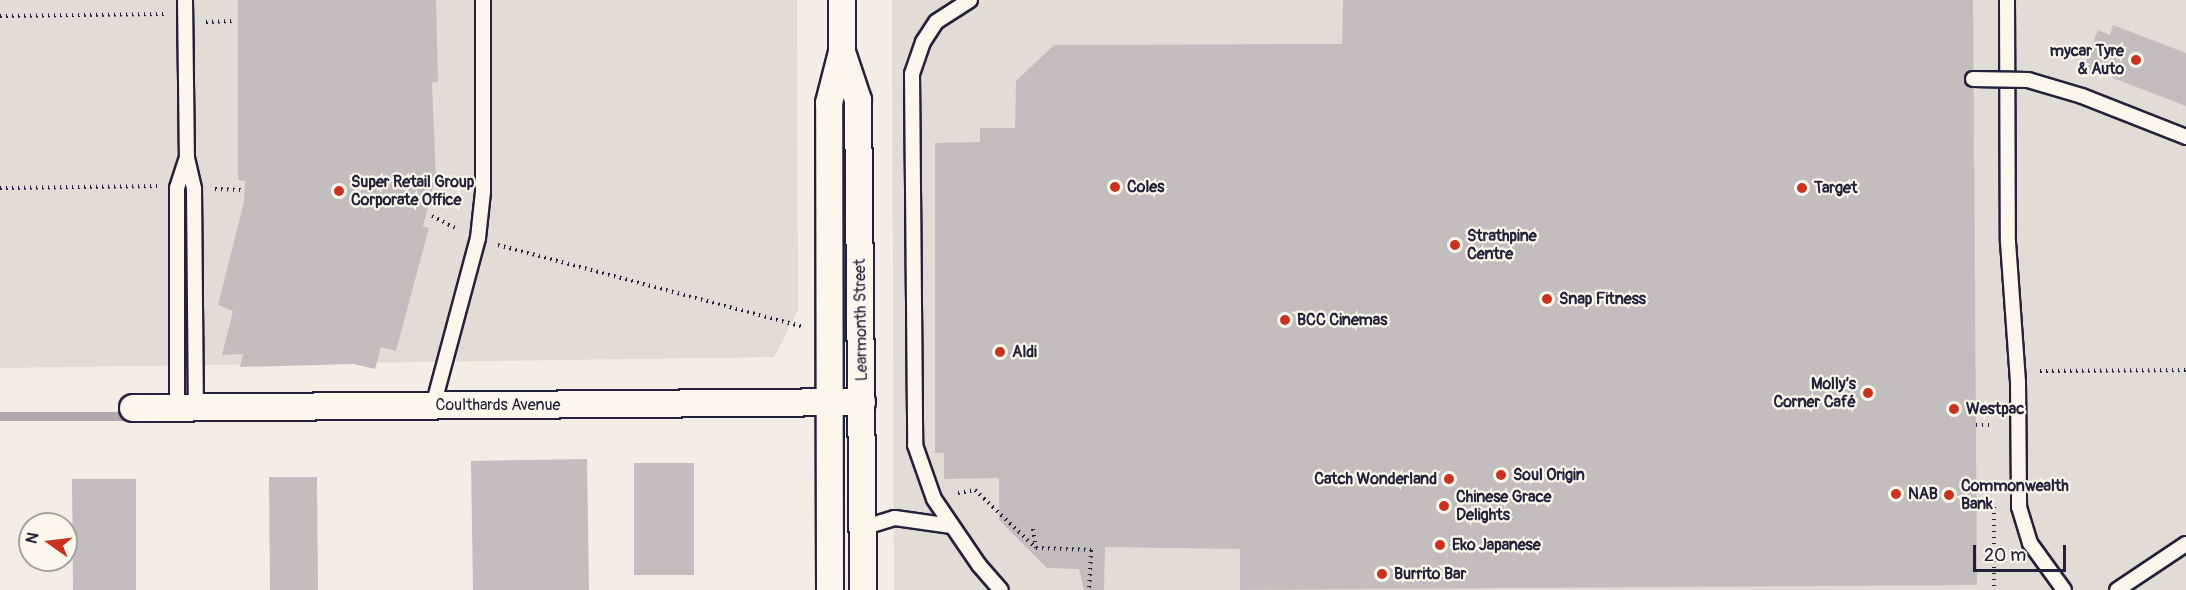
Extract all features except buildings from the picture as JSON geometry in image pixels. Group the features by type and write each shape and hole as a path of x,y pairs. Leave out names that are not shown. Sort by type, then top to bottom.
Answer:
{"street":[{"name":"Learmonth Street","path":"830,590 827,403 829,103 842,52 842,0"},
{"name":"Learmonth Street","path":"842,52 858,100 863,590"},
{"name":"Coulthards Avenue","path":"134,408 862,402"},
{"path":"829,553 863,539"}],"lane":[{"path":"185,0 187,158 194,189 187,408"},
{"path":"433,406 478,238 483,192 483,0"},
{"path":"970,0 936,22 923,42 912,74 910,108 915,445 930,491 951,526 1002,590"},
{"path":"2007,0 2008,231 2018,382 2019,507 2030,543 2064,590"},
{"path":"1973,79 2028,80 2082,96 2186,137"},
{"path":"187,158 177,188 187,408"},
{"path":"863,539 894,518 951,526"},
{"path":"2117,590 2186,544"}],"path":[{"path":"0,16 168,14 185,19 232,21"},
{"path":"0,188 177,188"},
{"path":"194,189 241,190"},
{"path":"432,216 478,238 805,327"},
{"path":"2038,370 2186,370"},
{"path":"1976,425 1994,425"},
{"path":"953,493 975,490 1036,548 1091,550 1089,590"},
{"path":"1033,528 1036,548"}],"shaded area":[{"path":"0,0 797,0 798,310 774,357 0,368"},
{"name":"Strathpine Centre","path":"892,0 2186,0 2186,590 894,590"}],"waterway":[{"path":"0,416 123,416"}],"place":[{"name":"mycar Tyre & Auto","path":"2136,60"},
{"name":"Coles","path":"1115,187"},
{"name":"Target","path":"1802,188"},
{"name":"Super Retail Group Corporate Office","path":"339,191"},
{"name":"Strathpine Centre","path":"1455,245"},
{"name":"Snap Fitness","path":"1547,299"},
{"name":"BCC Cinemas","path":"1285,320"},
{"name":"Aldi","path":"1000,352"},
{"name":"Molly’s Corner Café","path":"1868,393"},
{"name":"Westpac","path":"1954,409"},
{"name":"Soul Origin","path":"1501,475"},
{"name":"Catch Wonderland","path":"1449,479"},
{"name":"NAB","path":"1896,494"},
{"name":"Commonwealth Bank","path":"1949,495"},
{"name":"Chinese Grace Delights","path":"1444,506"},
{"name":"Eko Japanese","path":"1440,545"},
{"name":"Burrito Bar","path":"1382,574"}]}
